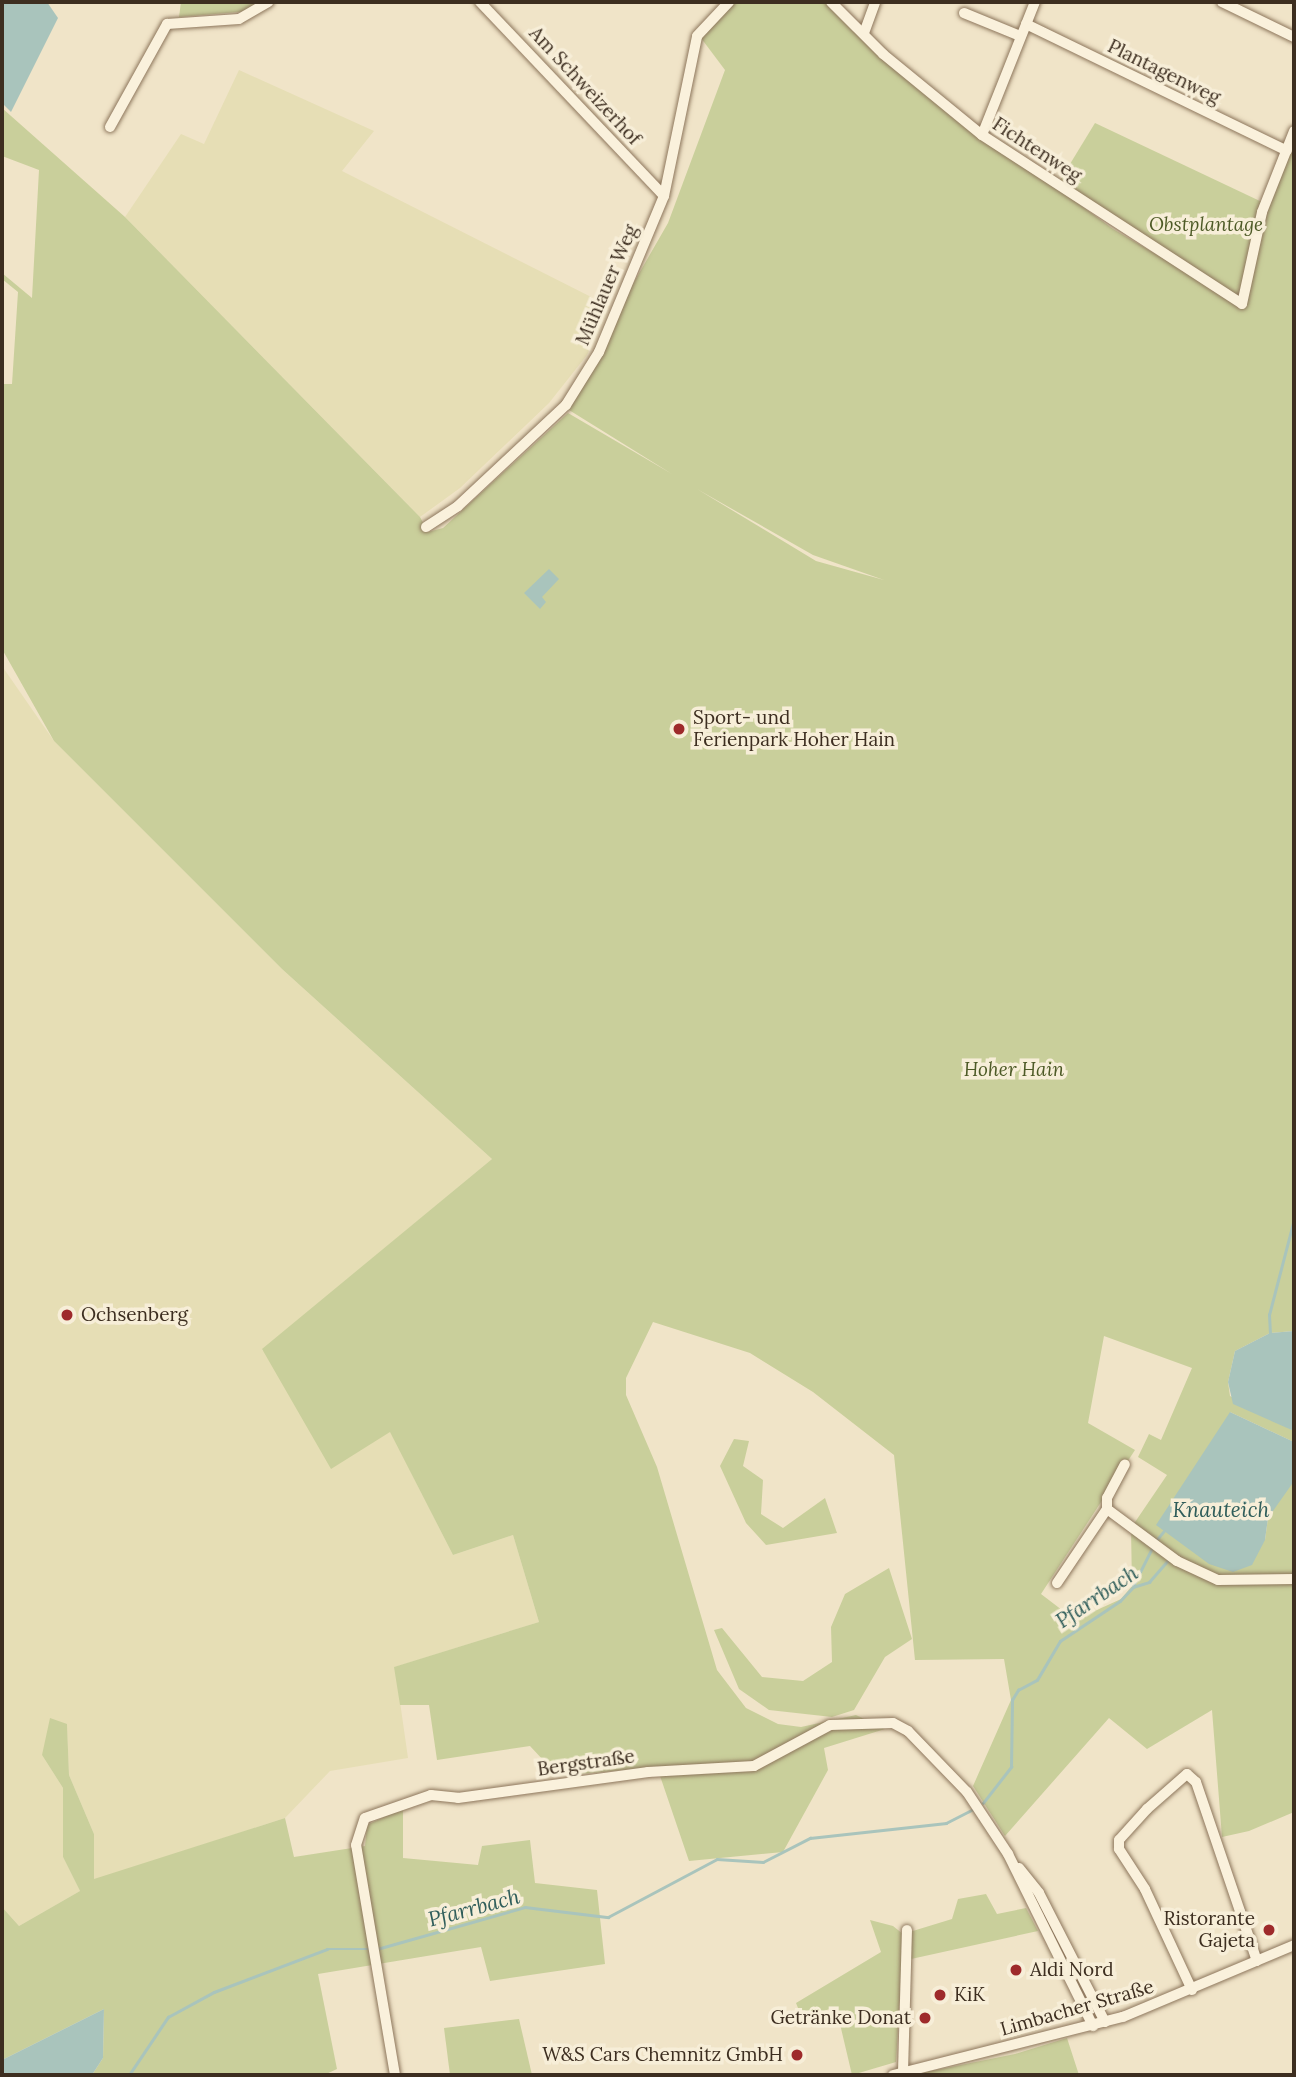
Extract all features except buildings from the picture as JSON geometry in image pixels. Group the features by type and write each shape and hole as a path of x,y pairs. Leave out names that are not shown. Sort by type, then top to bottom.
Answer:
{"street":[{"path":"110,127 167,24 239,19 268,2"},
{"name":"Am Schweizerhof","path":"480,2 663,196"},
{"name":"Mühlauer Weg","path":"426,527 458,506 570,400 599,352 663,196 697,36 729,2"},
{"name":"Fichtenweg","path":"831,2 982,135 1242,304 1262,212 1287,151"},
{"path":"864,33 875,2"},
{"path":"982,135 1035,2"},
{"path":"1222,2 1294,37"},
{"path":"964,13 1020,36"},
{"name":"Plantagenweg","path":"1026,24 1287,151"},
{"path":"1287,151 1294,131"},
{"path":"1058,1583 1107,1509 1107,1498 1125,1464"},
{"path":"1107,1509 1177,1561 1218,1580 1294,1579"},
{"name":"Bergstraße","path":"395,2075 372,1958 356,1846 358,1826 365,1818 409,1800 542,1788 648,1772 730,1771 754,1766 830,1725 893,1723 908,1731 967,1792 1008,1854 1093,2026"},
{"path":"1192,1990 1145,1889 1119,1849 1119,1840 1147,1809 1187,1773 1196,1782 1257,1961"},
{"name":"Bergstraße","path":"1008,1854 1039,1892 1105,2022"},
{"name":"Limbacher Straße","path":"907,1930 898,2074 1093,2026 1192,1990 1294,1945"}],"shaded area":[{"path":"239,70 374,131 342,171 609,306 587,355 549,403 460,488 420,517 125,217 181,134 204,144"},
{"path":"2,666 54,741 282,969 492,1159 262,1350 390,1431 453,1555 513,1535 539,1622 395,1667 408,1758 330,1771 285,1818 94,1880 94,1834 69,1775 67,1725 42,1755 63,1788 63,1857 80,1891 19,1926 2,1907"}],"green space":[{"path":"181,2 255,2 251,11 179,17"},
{"name":"Hoher Hain","path":"735,2 829,2 925,91 1113,229 1241,304 1262,212 1294,131 1294,1331 1270,1333 1235,1351 1228,1382 1230,1396 1294,1431 1294,1442 1230,1412 1265,1540 1268,1518 1294,1474 1294,1812 1249,1831 1222,1837 1212,1710 1147,1749 1109,1718 1005,1836 973,1786 1011,1700 1004,1659 915,1660 894,1455 813,1392 750,1353 653,1322 626,1378 626,1395 657,1467 717,1670 746,1708 778,1724 801,1727 856,1715 885,1729 824,1748 828,1770 783,1852 689,1861 657,1767 558,1776 530,1746 437,1760 429,1705 400,1705 394,1667 539,1622 513,1535 453,1555 390,1432 331,1469 262,1349 492,1159 282,969 54,741 2,649 2,384 12,384 18,292 2,279 2,273 32,298 39,170 2,156 2,108 125,217 420,517 428,532 443,528 568,413 672,474 569,410 610,324 668,223 725,70 701,38","holes":["697,489 813,555 884,580 816,561","1104,1336 1192,1368 1161,1440 1149,1434 1138,1457 1167,1475 1131,1528 1132,1586 1121,1599 1075,1620 1041,1594 1135,1450 1088,1423"]},
{"name":"Obstplantage","path":"1095,123 1262,202 1239,299 1059,182"},
{"path":"734,1439 749,1441 743,1466 763,1480 761,1514 783,1528 825,1498 837,1533 766,1545 746,1523 720,1466"},
{"path":"889,1568 912,1639 885,1657 854,1710 832,1717 769,1710 739,1689 714,1630 722,1628 762,1677 803,1681 832,1662 831,1627 845,1594"},
{"path":"50,1718 67,1724 69,1775 94,1834 94,1879 285,1818 294,1857 365,1846 367,1825 403,1808 403,1858 478,1865 482,1846 530,1840 535,1883 597,1890 605,1964 490,1981 481,1947 318,1974 337,2069 324,2075 92,2075 103,2058 104,2009 2,2060 2,1907 19,1926 80,1891 63,1857 63,1788 42,1755"},
{"path":"986,1894 997,1914 1026,1908 1038,1931 902,1961 896,2062 852,2075 836,2007 802,2018 796,2003 881,1952 870,1920 893,1926 903,1934 952,1919 958,1899"},
{"path":"519,2019 532,2075 450,2075 444,2028"},
{"path":"1067,2038 1079,2075 911,2075 1015,2054"}],"water":[{"path":"2,2 47,2 58,18 11,112 2,103"},
{"path":"549,569 559,579 542,597 546,602 540,609 524,593"},
{"path":"1294,1331 1294,1431 1233,1404 1228,1382 1235,1351 1270,1333"},
{"name":"Knauteich","path":"1230,1412 1294,1442 1292,1484 1268,1518 1265,1540 1252,1565 1233,1572 1209,1564 1156,1525"},
{"path":"104,2009 103,2058 92,2075 2,2075 2,2060"}],"waterway":[{"name":"Pfarrbach","path":"1270,1334 1269,1315 1294,1219"},
{"path":"1155,1542 1164,1531"},
{"path":"1133,1586 1152,1548"},
{"name":"Pfarrbach","path":"983,1803 1011,1767 1012,1700 1018,1690 1037,1680 1060,1641 1120,1601 1133,1587 1149,1582 1167,1561"},
{"name":"Pfarrbach","path":"377,1949 525,1907 608,1917 717,1859 763,1862 810,1838 946,1823 975,1808"},
{"name":"Pfarrbach","path":"129,2075 168,2017 214,1992 327,1949 371,1949"}],"place":[{"name":"Sport- und Ferienpark Hoher Hain","path":"679,729"},
{"name":"Ochsenberg","path":"67,1315"},
{"name":"Ristorante Gajeta","path":"1269,1930"},
{"name":"Aldi Nord","path":"1016,1970"},
{"name":"KiK","path":"940,1995"},
{"name":"Getränke Donat","path":"925,2018"},
{"name":"W&S Cars Chemnitz GmbH","path":"797,2055"}]}
